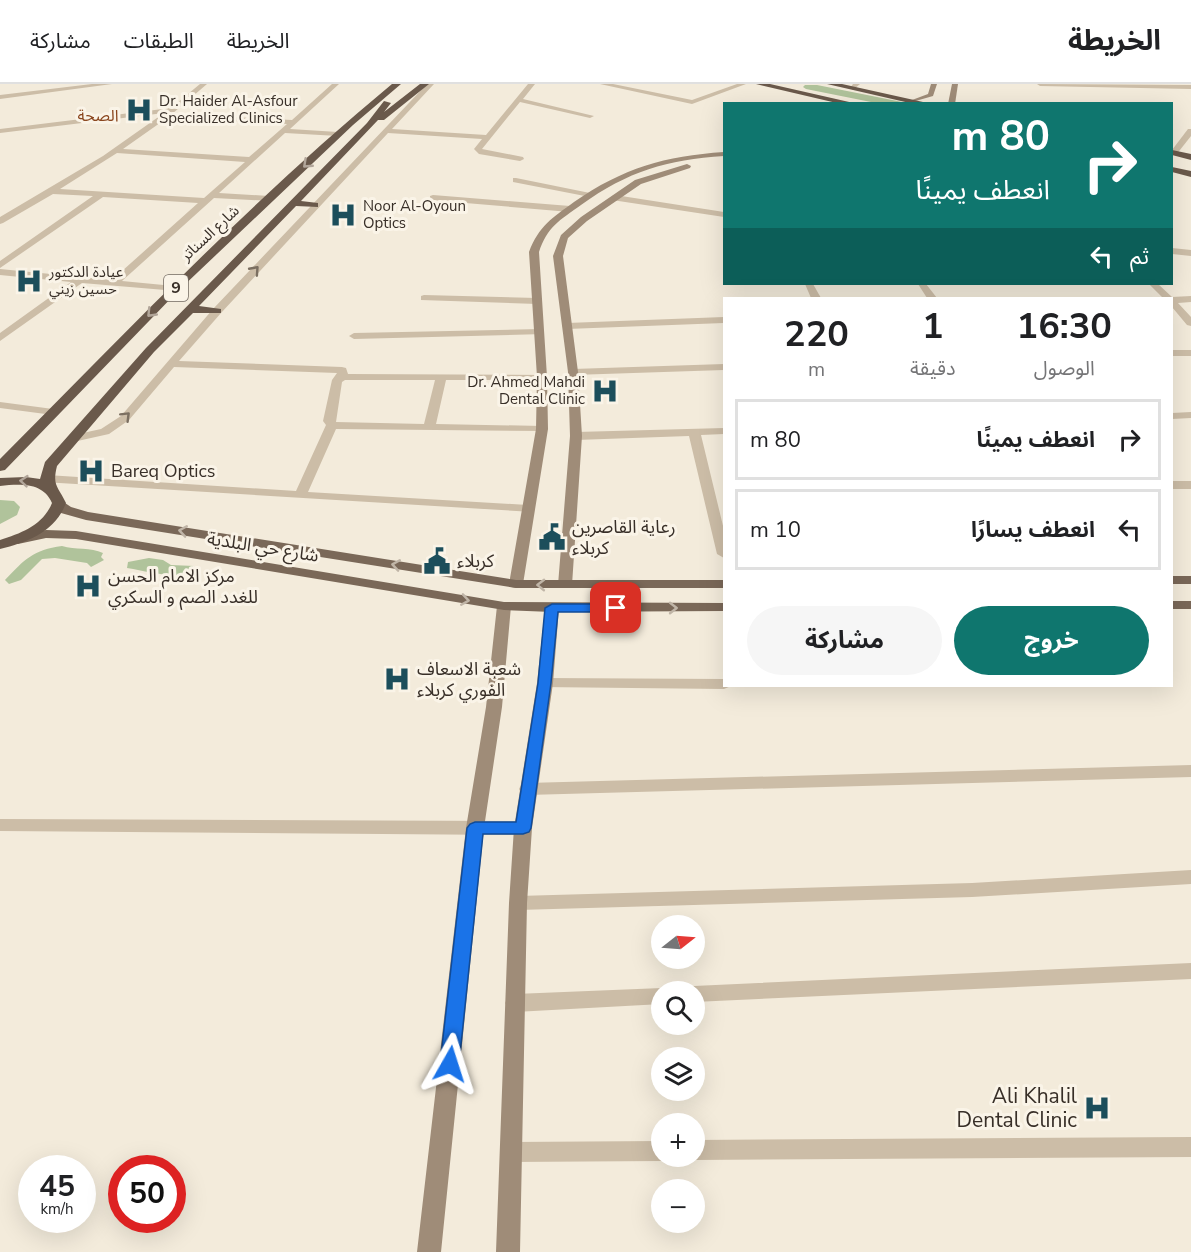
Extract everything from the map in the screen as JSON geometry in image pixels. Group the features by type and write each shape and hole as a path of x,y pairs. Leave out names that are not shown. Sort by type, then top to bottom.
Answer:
{"highway":[{"name":"9","path":"350,123 385,84"},
{"name":"شارع السناتر","path":"3,464 174,289 350,123 397,84"},
{"path":"370,124 384,106 407,84"},
{"name":"9","path":"48,483 50,465 73,438 123,368 150,350 370,124 425,84"},
{"path":"760,84 845,102"},
{"path":"784,89 795,84"},
{"path":"831,84 855,86 919,102"},
{"path":"1173,153 1191,157"},
{"path":"1173,170 1191,174"},
{"path":"292,203 315,205"},
{"path":"189,309 218,311"},
{"path":"119,346 117,350 119,353 128,356 150,350"},
{"path":"93,371 104,366 123,368"},
{"path":"0,482 48,483 59,502 51,519 30,534 0,546"}],"main road":[{"path":"914,101 931,95 934,84"},
{"path":"951,102 955,84"},
{"path":"516,584 542,429 543,377 537,301 536,244 548,226 570,208 625,173 652,163 690,156 723,154"},
{"path":"723,162 689,165 638,183 584,219 564,237 558,256 573,372 576,436 565,585 723,584"},
{"name":"شارع حي البلدية","path":"59,502 66,510 80,515 516,584 565,585"},
{"name":"شارع حي البلدية","path":"15,540 46,534 76,535 504,606 552,608"},
{"path":"291,572 303,564 306,559 304,550"},
{"path":"323,577 321,568 324,563 336,555"},
{"path":"1173,580 1191,580"},
{"path":"1173,605 1191,605"},
{"path":"429,1252 475,828 494,707 504,606"},
{"path":"508,1252 518,903 523,828 544,683 552,608 723,608"}],"street":[{"path":"0,97 109,84"},
{"path":"0,221 116,151 175,110 204,84"},
{"path":"114,283 336,84"},
{"path":"73,438 98,434 118,424 315,205 431,84"},
{"path":"520,159 478,149 532,84"},
{"path":"603,84 692,102 742,84"},
{"path":"627,89 640,84"},
{"path":"1040,84 1191,87"},
{"path":"519,100 590,116"},
{"path":"0,131 175,110"},
{"path":"166,116 292,122"},
{"path":"283,131 339,134"},
{"path":"385,131 489,137"},
{"path":"1173,152 1191,131"},
{"path":"116,151 252,160"},
{"path":"516,180 590,195"},
{"path":"52,191 269,199"},
{"path":"0,265 101,194"},
{"path":"433,198 570,208"},
{"path":"615,198 723,215"},
{"path":"1173,251 1191,253"},
{"path":"0,272 174,289"},
{"path":"0,338 80,280"},
{"path":"1154,285 1167,297"},
{"path":"424,298 537,301"},
{"path":"1173,300 1191,299"},
{"path":"1173,303 1191,322"},
{"path":"567,326 723,320"},
{"path":"354,336 540,332"},
{"path":"1173,353 1191,353"},
{"path":"172,364 342,370 343,377"},
{"path":"573,372 723,367"},
{"path":"332,425 329,421 337,380 343,377 543,377"},
{"path":"429,428 441,377"},
{"path":"0,405 53,411"},
{"path":"1173,416 1191,415"},
{"path":"332,425 542,429"},
{"path":"300,495 332,425"},
{"path":"576,436 723,431"},
{"path":"693,432 723,550"},
{"path":"48,483 528,509"},
{"path":"1173,485 1191,484"},
{"path":"544,683 723,684"},
{"path":"527,789 1191,771"},
{"path":"0,825 523,828"},
{"path":"518,903 972,890 1191,877"},
{"path":"705,993 1191,971"},
{"path":"515,1003 651,997"},
{"path":"705,1150 1191,1146"},
{"path":"511,1152 651,1150"}],"green space":[{"path":"817,85 902,102 871,102 803,87"},
{"path":"0,500 14,501 20,507 17,515 0,524"},
{"path":"62,546 98,551 103,553 101,557 104,560 91,567 87,563 55,558 42,559 21,580 9,584 5,580 18,566 36,553"},
{"path":"149,558 163,560 171,565 194,566 198,571 171,575 127,568 128,562"}],"place":[{"name":"Dr. Haider Al-Asfour Specialized Clinics","path":"139,110"},
{"name":"Noor Al-Oyoun Optics","path":"343,215"},
{"name":"عيادة الدكتور حسين زيني","path":"29,281"},
{"name":"Dr. Ahmed Mahdi Dental Clinic","path":"605,391"},
{"name":"Bareq Optics","path":"91,471"},
{"name":"رعاية القاصرين كربلاء","path":"552,537"},
{"name":"كربلاء","path":"437,561"},
{"name":"مركز الامام الحسن للغدد الصم و السكري","path":"88,586"},
{"name":"شعبة الاسعاف الفوري كربلاء","path":"397,679"},
{"name":"Ali Khalil Dental Clinic","path":"1097,1108"}],"district":[{"name":"الصحة","path":"98,116"}],"route":[{"path":"450,1064 475,828 523,828 544,683 552,608 616,608"}]}
